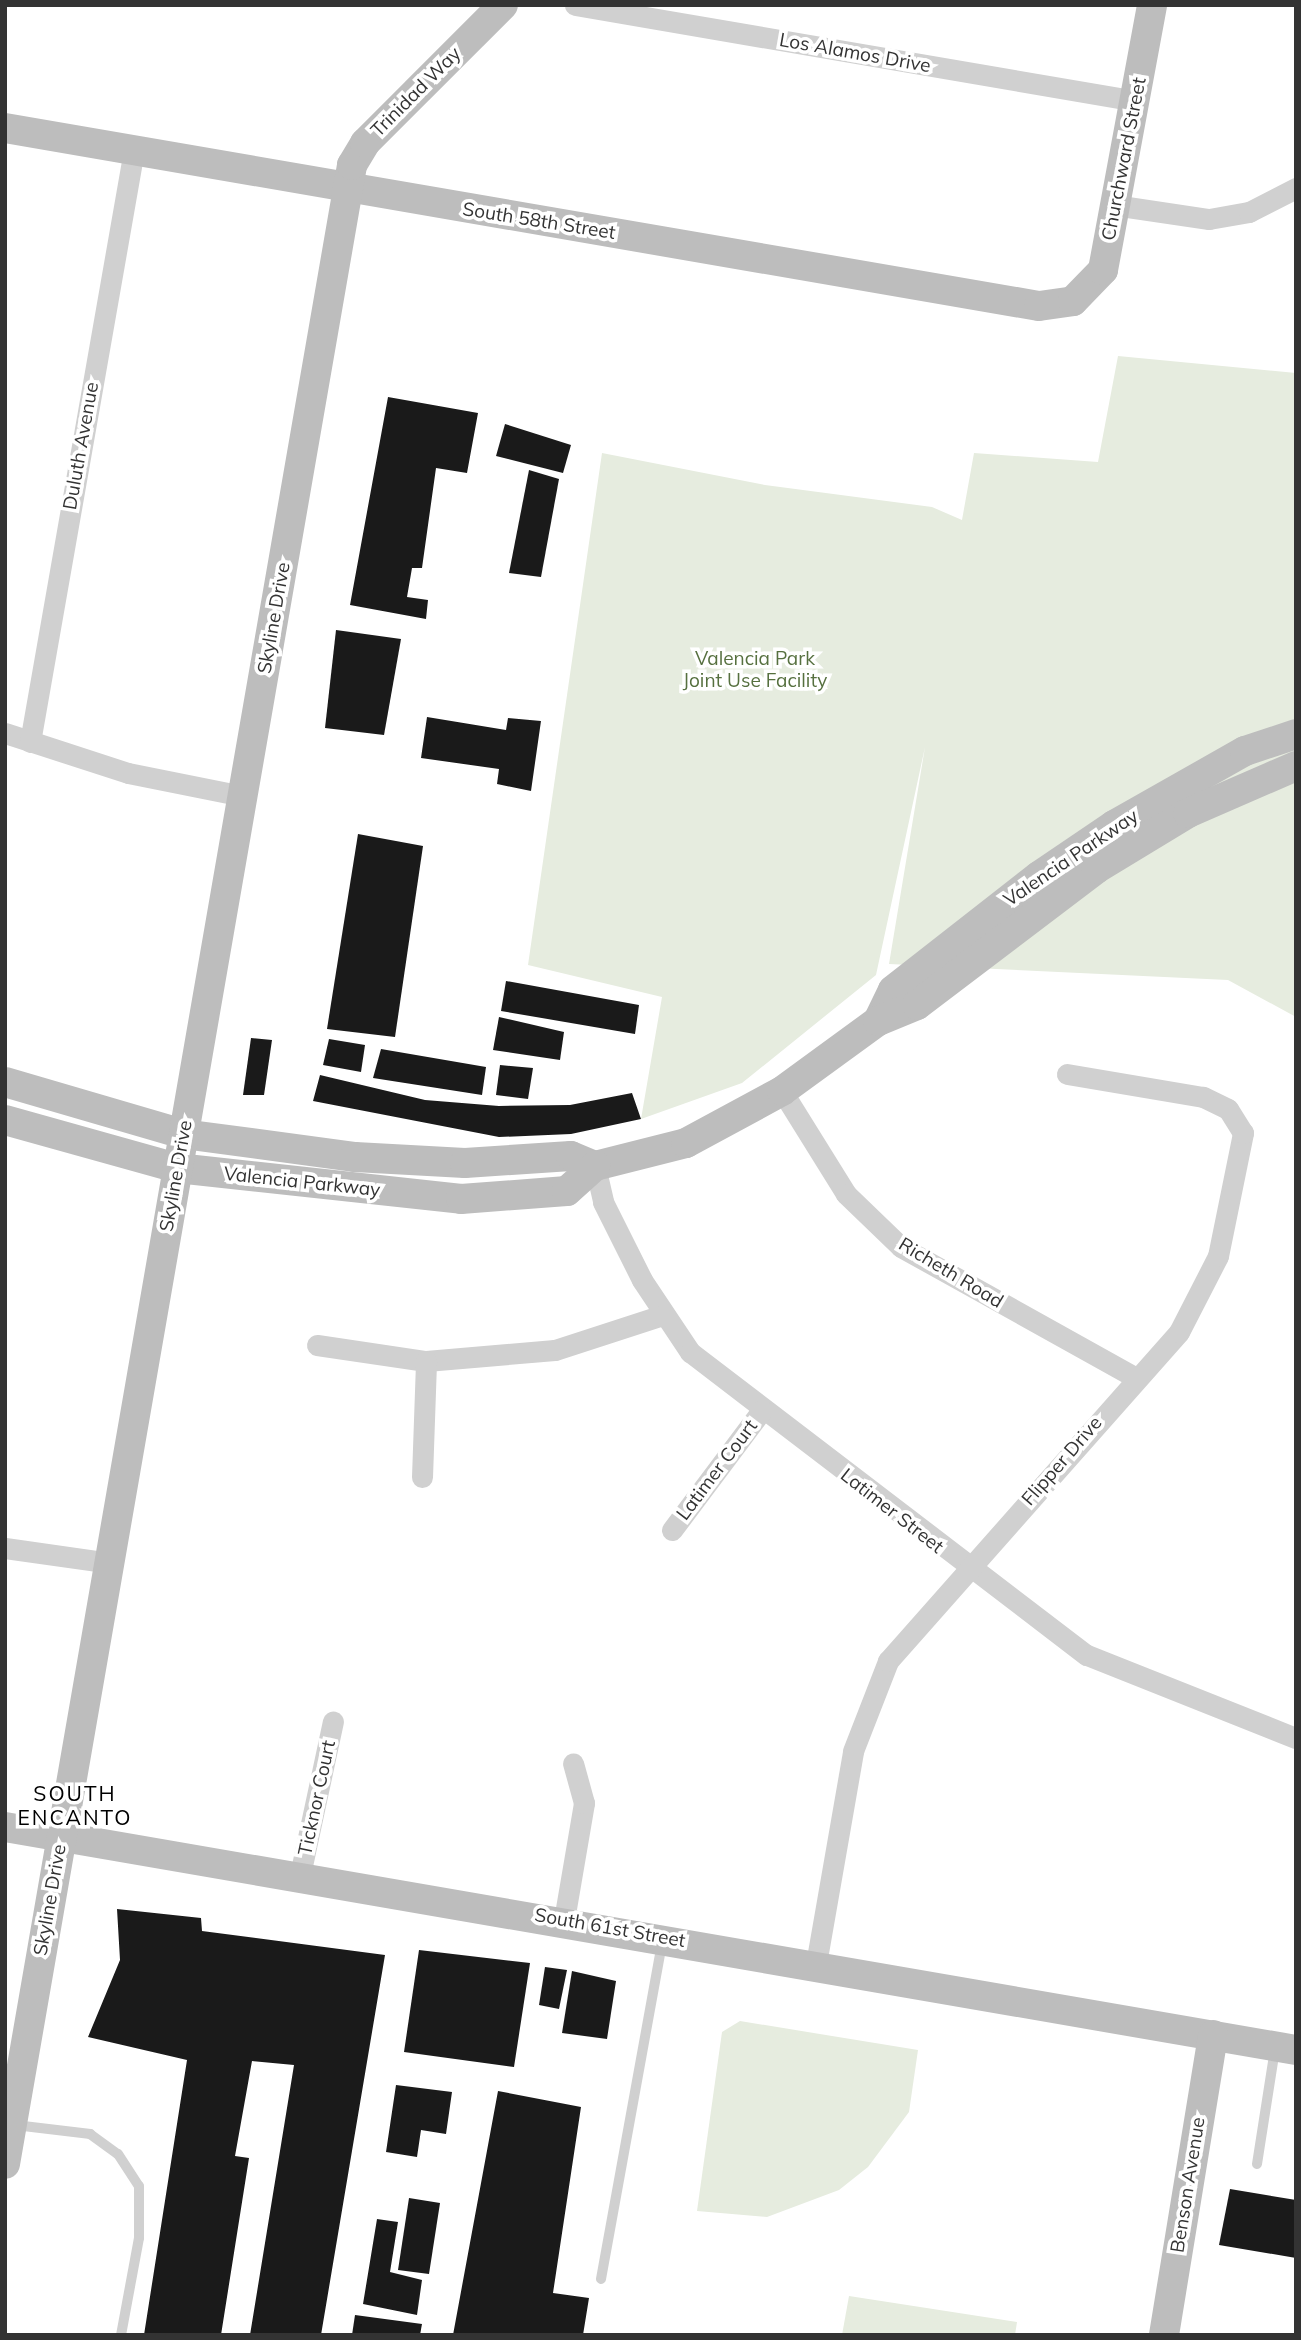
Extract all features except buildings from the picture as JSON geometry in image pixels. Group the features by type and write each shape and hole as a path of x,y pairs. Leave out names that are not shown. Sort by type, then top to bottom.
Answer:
{"street":[{"name":"Trinidad Way","path":"348,189 365,143 503,5"},
{"name":"Los Alamos Drive","path":"575,5 1136,101"},
{"name":"Churchward Street","path":"1073,301 1102,270 1152,5"},
{"name":"South 58th Street","path":"5,128 1030,304 1073,301"},
{"name":"Duluth Avenue","path":"30,743 134,150"},
{"path":"1114,205 1209,219 1249,212 1296,188"},
{"name":"Skyline Drive","path":"5,2164 348,189"},
{"path":"5,733 128,773 243,796"},
{"name":"Valencia Parkway","path":"878,1021 893,989 1071,854 1245,751 1296,734"},
{"name":"Valencia Parkway","path":"5,1120 177,1168 461,1199 567,1191 595,1166 686,1143 782,1091 878,1021 917,1006 1096,869 1237,787 1296,766"},
{"name":"Flipper Drive","path":"816,1964 853,1751 869,1698 888,1661 1135,1377 1179,1332 1201,1296 1218,1256 1243,1133 1227,1109 1203,1097 1067,1074"},
{"name":"Valencia Parkway","path":"5,1082 183,1134 355,1157 465,1163 571,1156 595,1166"},
{"name":"Richeth Road","path":"782,1091 846,1194 901,1247 1135,1377"},
{"name":"Latimer Street","path":"595,1166 603,1202 663,1315 690,1352 967,1569 1087,1655 1131,1677 1296,1738"},
{"path":"317,1345 426,1361 555,1350 663,1315"},
{"path":"422,1477 426,1361"},
{"name":"Latimer Court","path":"672,1530 762,1410"},
{"path":"5,1548 110,1563"},
{"name":"Ticknor Court","path":"300,1875 334,1721"},
{"path":"564,1920 584,1803 573,1763"},
{"name":"South 61st Street","path":"5,1827 663,1937 1285,2048"},
{"name":"Benson Avenue","path":"1164,2335 1213,2035"}],"lane":[{"path":"601,2279 663,1937"},
{"path":"1257,2164 1285,2048"},
{"path":"12,2125 90,2134 118,2154 139,2186 139,2238 121,2335"}],"green space":[{"name":"Valencia Park Joint Use Facility","path":"1118,356 1296,373 1296,1017 1228,980 889,964 925,747 876,975 742,1083 641,1119 662,997 528,965 602,453 765,485 932,507 962,520 974,453 1098,462"},
{"path":"740,2021 918,2050 909,2112 868,2167 839,2190 767,2217 697,2211 722,2032"},
{"path":"849,2296 1017,2322 1015,2335 842,2335"}],"district":[{"name":"SOUTH ENCANTO","path":"75,1805"}]}
